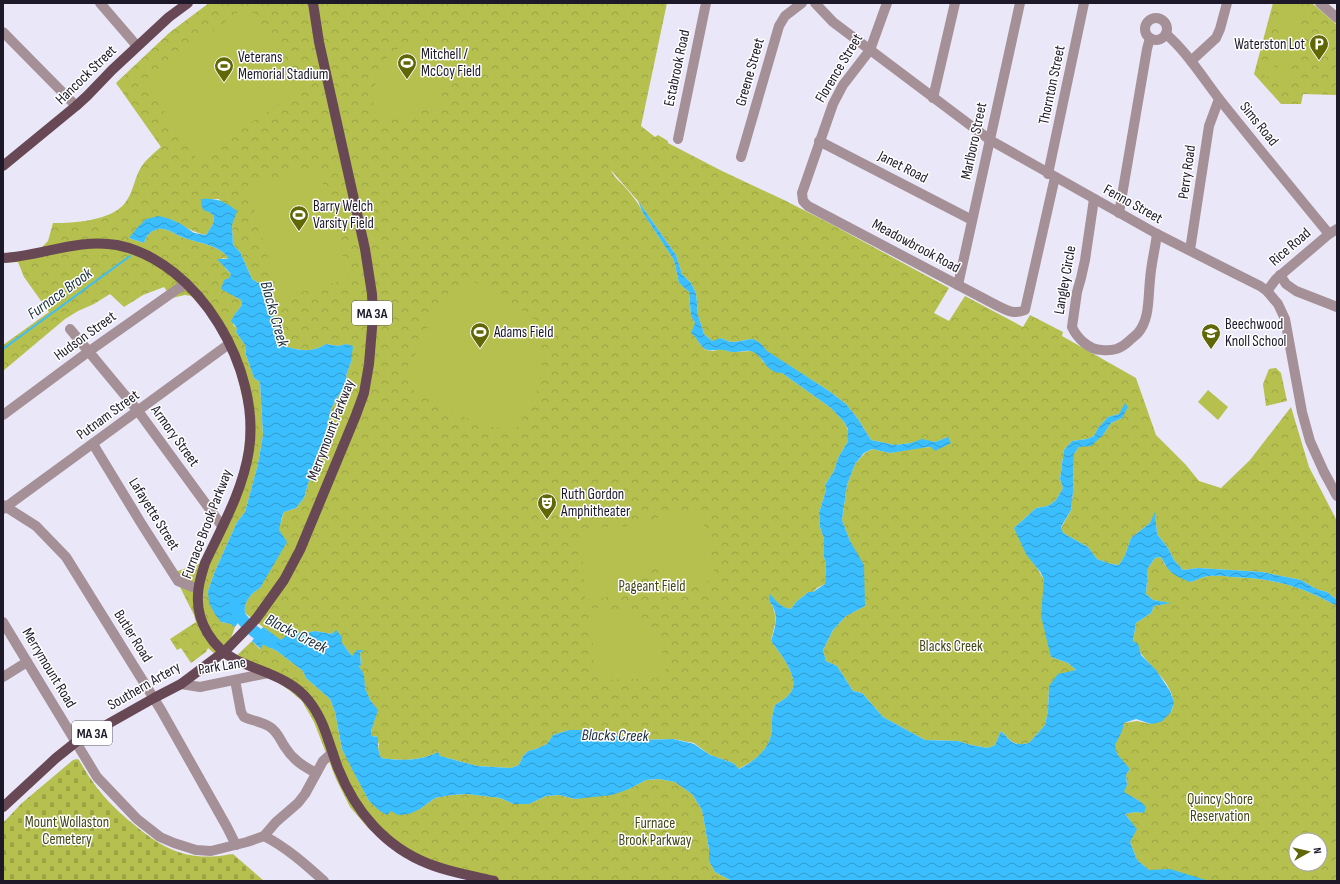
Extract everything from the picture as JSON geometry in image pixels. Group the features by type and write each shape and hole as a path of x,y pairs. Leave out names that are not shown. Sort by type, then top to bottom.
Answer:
{"main road":[{"name":"Hancock Street","path":"3,166 76,106 169,16 188,3"},
{"name":"Merrymount Parkway","path":"225,651 256,618 284,580 300,550 356,415 364,393 366,382 371,341 372,316 372,294 369,266 319,42 313,3"},
{"name":"Furnace Brook Parkway","path":"3,258 18,257 72,245 116,245 143,254 168,268 186,283 204,303 229,344 245,386 250,426 249,449 241,482 205,563 198,589 198,605 203,624 215,644 235,659 291,685 309,700 323,725 332,753 346,787 364,815 386,838 408,853 430,864 494,881"},
{"name":"Southern Artery","path":"3,807 40,772 76,742 180,684 225,651"}],"street":[{"path":"100,3 137,46"},
{"name":"Estabrook Road","path":"678,139 706,3"},
{"name":"Greene Street","path":"741,157 779,26 791,10 802,3"},
{"name":"Fenno Street","path":"815,3 833,22 990,140 1051,176 1157,234 1260,286 1267,291 1278,304 1285,319 1300,405 1310,441 1337,496"},
{"name":"Florence Street","path":"802,193 833,104 843,85 870,50 887,3"},
{"path":"933,98 954,3"},
{"name":"Marlboro Street","path":"958,285 1020,3"},
{"name":"Thornton Street","path":"1025,310 1084,3"},
{"path":"1190,61 1216,38 1228,3"},
{"path":"1320,3 1337,18"},
{"name":"Sims Road","path":"1119,213 1147,48 1150,38 1146,32 1146,26 1152,20 1157,19 1165,23 1167,28 1166,34 1190,61 1219,99 1333,231"},
{"path":"3,32 76,106"},
{"path":"1150,38 1157,40 1166,34"},
{"name":"Perry Road","path":"1190,250 1209,126 1219,99"},
{"name":"Janet Road","path":"819,141 972,220"},
{"name":"Meadowbrook Road","path":"802,193 803,201 808,206 958,285 1012,312 1020,312 1025,310"},
{"name":"Langley Circle","path":"1094,199 1082,278 1076,292 1072,327 1091,348 1110,351 1122,348 1139,332 1144,324 1148,306 1149,281 1157,234"},
{"name":"Rice Road","path":"1267,291 1280,275 1333,231"},
{"path":"1280,275 1286,284 1296,291 1337,307"},
{"name":"Hudson Street","path":"3,415 88,352 186,283"},
{"name":"Armory Street","path":"70,329 138,411 222,526"},
{"name":"Putnam Street","path":"4,507 229,344"},
{"name":"Lafayette Street","path":"93,444 178,581 198,589"},
{"name":"Butler Road","path":"4,507 36,526 66,557 154,698 236,845"},
{"name":"Merrymount Road","path":"3,622 97,777 137,819 160,836 185,847 203,852 217,850 264,836 276,822 298,803 305,794 323,760 332,753"},
{"path":"3,677 27,662"},
{"name":"Park Lane","path":"180,684 200,687 268,673"},
{"path":"235,680 241,712 244,717 262,722 271,727 277,733 292,757 300,764 316,773"},
{"path":"264,836 273,840 300,859 324,881"}],"green space":[{"name":"Pageant Field","path":"209,3 667,3 641,126 655,137 658,135 668,141 668,143 829,223 949,288 934,313 949,321 965,296 1023,327 1030,315 1063,332 1062,336 1136,378 1156,435 1186,465 1199,481 1221,488 1250,460 1291,407 1309,467 1337,521 1337,600 1327,592 1316,589 1301,580 1262,572 1198,568 1183,570 1174,560 1168,548 1157,534 1155,513 1150,523 1131,538 1125,555 1119,565 1097,559 1088,547 1063,533 1061,528 1071,510 1074,454 1079,447 1103,435 1111,423 1122,418 1119,414 1108,417 1098,428 1094,436 1087,439 1072,441 1064,450 1060,479 1063,488 1056,500 1048,506 1036,508 1014,528 1044,580 1051,657 1068,663 1076,670 1049,686 1048,711 1045,725 1029,743 1024,744 1013,742 1001,731 995,745 988,748 958,741 925,740 883,717 862,693 853,691 837,666 826,661 823,650 833,630 846,616 865,606 850,541 842,520 847,485 855,464 865,453 872,449 890,453 931,447 948,437 935,442 922,440 895,445 871,440 858,419 846,404 829,391 766,351 758,342 751,339 732,342 721,338 713,342 704,334 698,315 696,293 691,283 682,274 676,255 638,201 611,170 615,177 637,202 674,260 679,283 689,292 691,316 695,323 699,343 706,350 713,351 722,349 731,352 752,351 759,355 763,362 782,373 831,408 844,422 848,430 848,441 838,458 834,471 825,485 826,490 819,513 820,527 824,539 824,557 826,564 825,584 813,592 808,592 797,601 791,609 785,608 769,600 775,616 775,625 771,641 791,671 793,684 789,695 775,705 772,716 771,737 761,754 738,769 733,763 710,755 694,743 673,739 643,740 584,730 569,730 553,735 547,744 528,751 523,756 519,765 511,768 477,766 440,756 438,752 418,759 410,760 381,758 378,749 378,737 372,736 371,731 377,710 367,694 363,675 359,666 361,664 360,653 363,650 352,656 342,643 332,634 315,631 303,634 290,632 281,641 245,613 246,602 260,588 284,512 296,508 304,498 310,477 320,457 331,409 340,393 347,387 348,381 346,376 351,362 346,344 338,346 326,344 310,350 293,349 282,345 273,317 274,308 265,287 252,279 240,252 233,245 232,225 219,199 201,199 209,212 214,216 213,224 206,235 191,230 170,219 129,238 144,243 147,236 151,232 158,229 164,229 182,237 212,246 227,256 228,259 222,258 225,268 231,274 225,291 241,300 242,305 235,314 233,325 237,328 236,332 245,345 246,355 254,378 260,382 263,435 258,464 245,512 237,522 215,571 208,591 221,622 231,624 235,627 230,641 216,655 208,648 206,652 191,663 181,648 177,650 170,639 196,622 175,577 178,571 201,563 207,556 244,464 246,413 235,366 217,329 206,312 191,296 185,295 172,298 164,287 143,295 124,307 110,294 65,319 3,371 3,345 49,312 24,277 18,262 3,263 3,255 41,248 48,241 53,223 92,220 111,214 125,203 130,195 142,166 161,147 116,83 169,33"},
{"path":"1273,3 1312,3 1337,25 1337,95 1303,94 1301,104 1281,104 1254,74"},
{"path":"1282,3 1287,3 1306,9 1303,20 1279,12"},
{"name":"Veterans Memorial Stadium","path":"247,6 305,85 198,160 143,82"},
{"path":"1278,16 1301,24 1298,35 1274,27"},
{"name":"Mitchell / McCoy Field","path":"423,35 444,103 379,123 373,103 377,79 383,64 395,51"},
{"path":"1276,35 1299,43 1296,54 1272,46"},
{"path":"1271,50 1295,57 1291,68 1268,60"},
{"path":"1267,64 1290,72 1287,83 1263,75"},
{"name":"Barry Welch Varsity Field","path":"318,166 349,279 279,298 248,186"},
{"name":"Adams Field","path":"468,278 519,308 536,321 540,331 542,363 540,384 530,406 516,429 482,426 414,391 407,372 437,308"},
{"path":"1276,368 1281,373 1287,401 1266,406 1263,384 1269,369"},
{"path":"1208,390 1228,407 1218,420 1198,402"},
{"path":"694,510 702,516 716,580 688,582 679,580 664,574 648,563 636,579 622,591 605,598 585,600 581,535 589,528 630,526 630,524"},
{"name":"Quincy Shore Reservation","path":"1161,557 1165,565 1190,582 1204,577 1214,576 1274,581 1299,588 1337,606 1337,881 1154,881 1149,870 1137,860 1130,842 1130,820 1125,814 1135,812 1144,813 1141,802 1123,792 1127,785 1126,775 1130,769 1116,752 1115,745 1124,723 1137,721 1151,724 1171,712 1173,703 1167,684 1141,654 1133,641 1136,623 1151,613 1154,606 1169,603 1153,600 1146,594 1148,568 1155,558"},
{"path":"591,608 622,612 645,625 654,635 661,647 665,661 666,678 600,680 594,673"},
{"name":"Furnace Brook Parkway","path":"252,641 260,649 263,644 277,651 303,671 306,678 330,699 335,712 342,749 369,801 391,810 420,809 435,798 467,794 500,798 514,804 529,804 546,796 559,795 575,799 629,789 646,780 659,779 675,782 692,794 702,810 709,849 709,861 715,872 732,881 479,881 387,844 368,828 350,807 336,779 314,722 302,701 268,676 232,660"},
{"name":"Mount Wollaston Cemetery","path":"77,759 96,787 109,802 144,833 156,841 178,852 190,855 217,856 233,854 264,881 3,881 3,823 22,803 73,760"}],"water":[{"path":"201,199 220,201 237,211 232,225 233,245 240,252 252,279 265,287 271,297 274,308 273,317 282,345 299,350 316,349 326,344 338,346 346,344 353,346 351,362 346,376 348,381 347,387 340,393 331,409 320,457 310,477 304,498 296,508 284,512 282,517 279,530 287,542 260,588 246,602 245,613 235,627 231,624 221,622 215,614 209,603 208,591 215,571 237,522 245,512 258,464 263,435 260,382 254,378 246,355 245,345 236,332 237,328 231,321 242,305 241,300 221,289 224,280 229,278 231,274 217,259 228,259 223,252 206,244 182,237 164,229 158,229 151,232 147,236 144,243 129,238 146,219 159,216 181,224 194,233 206,235 213,224 214,216 203,210"},
{"path":"638,201 676,255 682,274 691,283 696,293 698,315 704,334 712,341 721,338 732,342 752,339 755,340 767,351 829,391 846,404 858,419 871,440 895,445 911,443 922,439 935,442 948,437 951,443 935,451 931,447 890,453 872,449 864,453 855,464 847,485 842,520 850,541 864,565 865,606 846,616 833,630 823,650 826,661 837,666 853,691 862,693 883,717 925,740 958,741 988,748 995,745 1001,731 1013,742 1023,744 1029,743 1045,725 1048,711 1049,686 1058,674 1076,670 1068,663 1051,657 1041,616 1044,580 1041,573 1026,554 1014,528 1036,508 1048,506 1056,500 1063,488 1060,479 1064,450 1072,441 1087,439 1094,436 1098,428 1108,417 1119,414 1125,403 1128,407 1122,418 1111,423 1103,435 1091,446 1079,447 1074,454 1071,510 1061,527 1063,533 1088,547 1097,559 1119,565 1125,555 1131,538 1150,523 1155,512 1157,534 1168,548 1174,560 1183,570 1198,568 1262,572 1301,580 1316,589 1327,592 1337,600 1337,606 1299,588 1260,579 1214,576 1204,577 1190,582 1173,573 1161,557 1155,558 1148,568 1146,594 1153,600 1171,603 1154,606 1151,613 1136,623 1133,641 1138,644 1141,655 1156,670 1170,691 1174,702 1171,712 1161,722 1151,724 1136,719 1124,723 1115,745 1117,754 1130,769 1126,775 1127,785 1124,792 1141,802 1146,807 1144,813 1135,812 1125,814 1137,829 1130,842 1137,860 1149,870 1170,869 1209,881 732,881 715,872 709,861 709,849 702,810 692,794 675,782 659,779 646,780 629,789 612,795 575,799 559,795 546,796 529,804 514,804 500,798 467,794 451,795 435,798 420,809 409,814 398,815 391,811 387,815 369,801 342,749 335,712 330,699 306,678 303,671 277,651 263,644 261,649 252,641 263,627 281,640 294,629 303,634 315,631 332,634 336,630 342,637 342,643 352,656 357,650 363,650 360,653 361,665 359,666 364,675 365,688 370,700 378,710 371,731 372,736 378,737 378,749 381,758 410,760 432,755 438,752 440,756 477,766 511,768 519,765 523,756 528,751 547,744 553,735 569,730 584,730 643,740 673,739 694,744 710,755 733,763 739,769 761,754 771,737 772,718 775,705 789,695 792,690 793,678 787,664 771,641 776,617 769,597 770,594 782,606 791,609 797,601 808,592 813,592 825,584 826,564 824,557 824,539 820,527 819,513 826,490 825,485 834,471 838,458 848,441 848,429 844,422 831,408 782,373 772,370 757,354 748,351 731,352 725,350 710,350 705,349 701,345 691,333 695,323 691,316 689,292 679,283 674,260 643,213"}],"waterway":[{"name":"Furnace Brook","path":"3,349 130,256"},
{"name":"Blacks Creek","path":"235,606 234,607 241,618 250,627 271,642"}],"place":[{"name":"Waterston Lot","path":"1319,61"},
{"name":"Mitchell / McCoy Field","path":"407,80"},
{"name":"Veterans Memorial Stadium","path":"224,83"},
{"name":"Barry Welch Varsity Field","path":"299,232"},
{"name":"Adams Field","path":"480,349"},
{"name":"Beechwood Knoll School","path":"1211,350"},
{"name":"Ruth Gordon Amphitheater","path":"547,520"}]}
